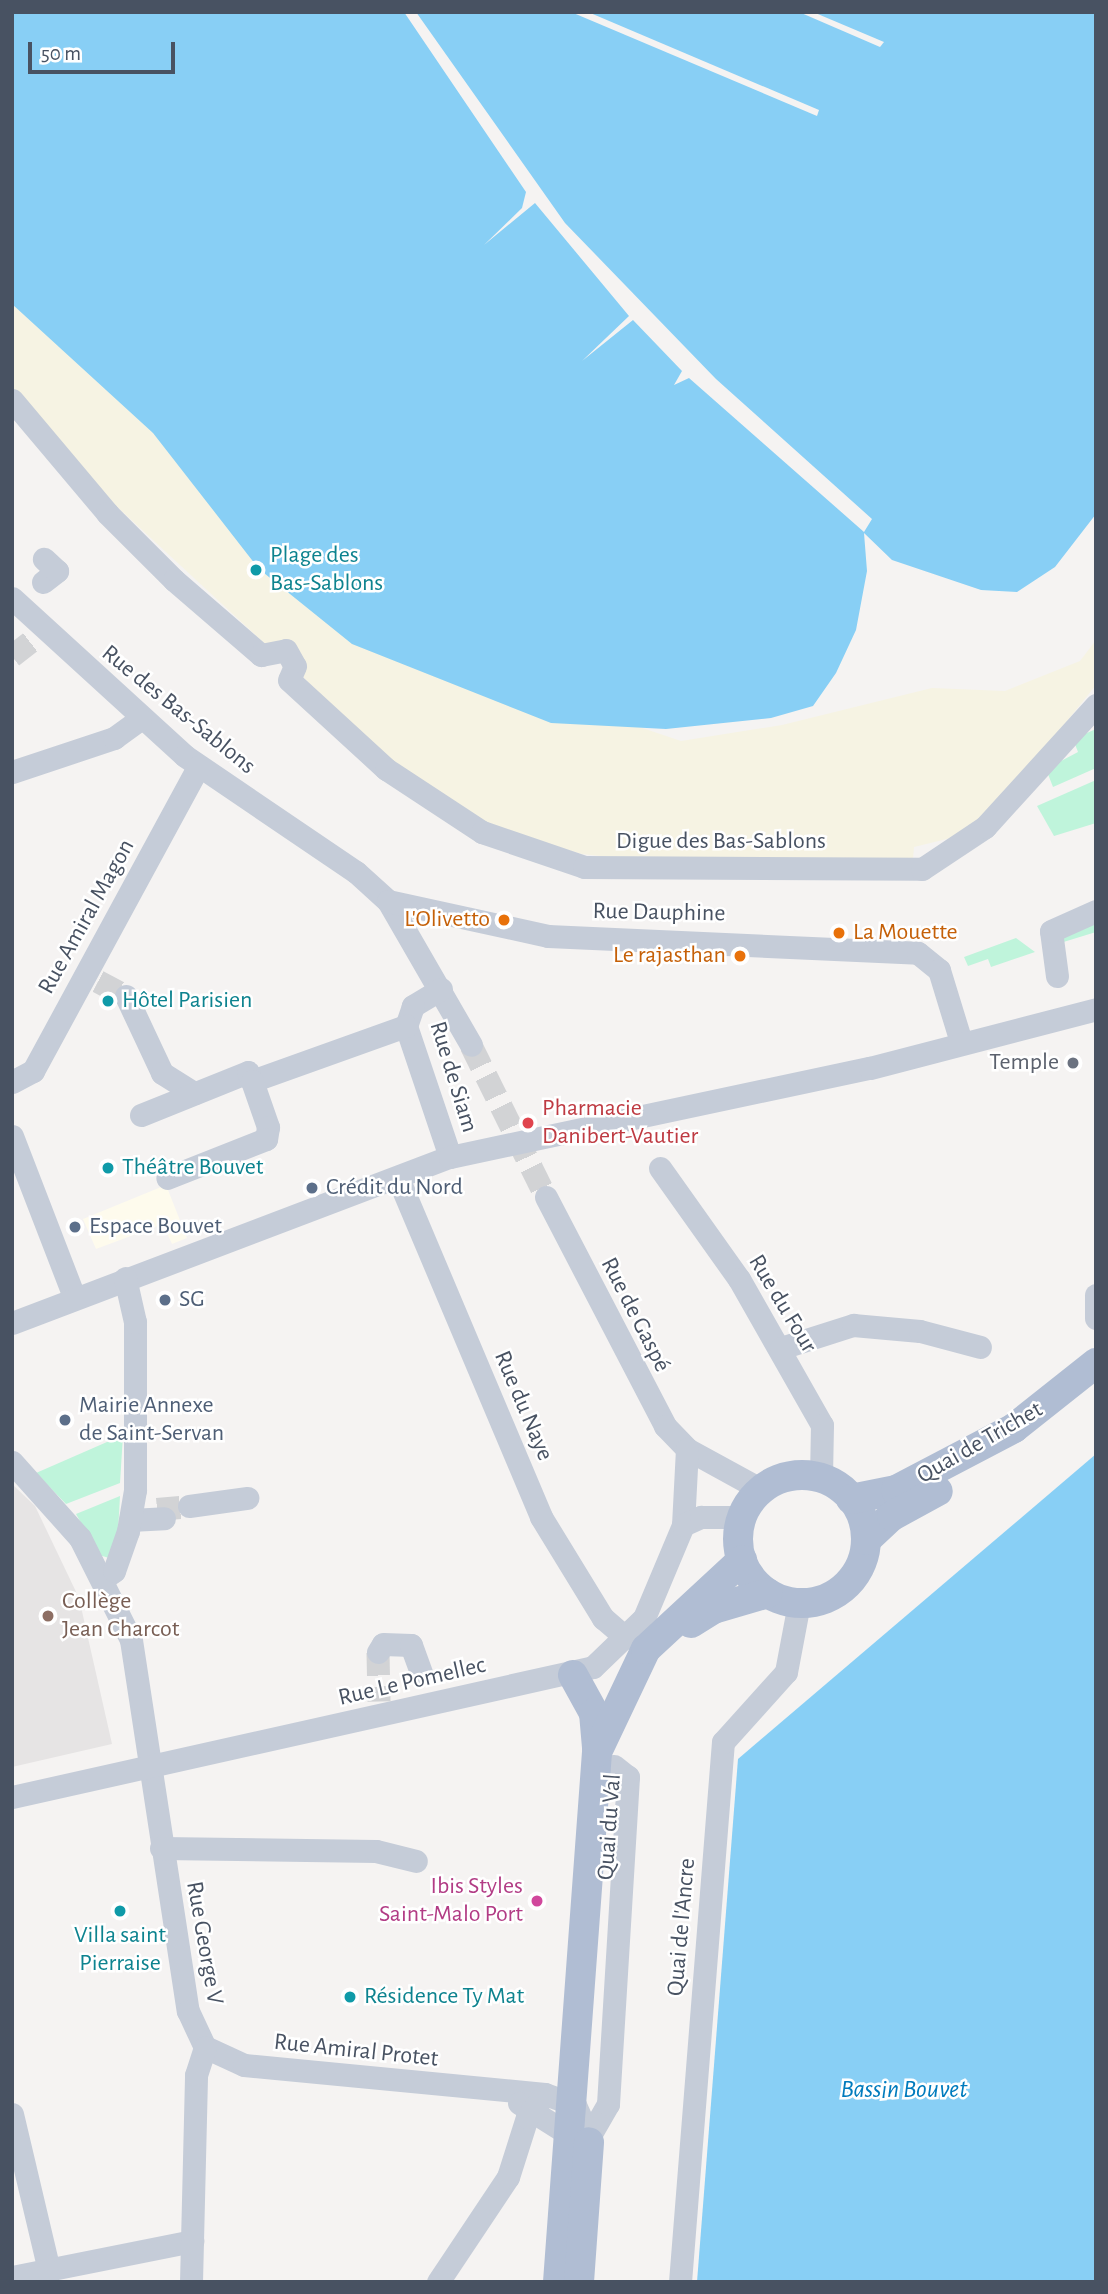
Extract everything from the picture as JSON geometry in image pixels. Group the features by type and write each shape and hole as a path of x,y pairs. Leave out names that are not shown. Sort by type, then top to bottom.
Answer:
{"main road":[{"name":"Quai de Trichet","path":"851,1499 896,1490 1014,1428 1096,1363"},
{"name":"Quai de Trichet","path":"866,1540 891,1516 1037,1438 1096,1390"},
{"path":"796,1476 821,1478 851,1499 866,1540 850,1582 832,1596 799,1603 768,1593 742,1560 743,1517 762,1490 796,1476"},
{"name":"Quai du Val","path":"558,2282 580,2136 575,2105 606,1759 646,1649 742,1560"},
{"name":"Quai du Val","path":"579,2282 580,2136 606,1759 634,1693 658,1657 713,1609 768,1593"},
{"path":"573,1675 594,1713 606,1759"}],"street":[{"name":"Digue des Bas-Sablons","path":"15,409 107,513 261,655 286,650 295,666 289,680 386,769 482,832 584,867 922,869 985,827 1096,705"},
{"name":"Rue des Bas-Sablons","path":"29,587 37,636 198,767 356,872 388,901"},
{"path":"12,772 114,738 140,719"},
{"name":"Rue Amiral Magon","path":"12,1082 33,1071 92,977 198,767"},
{"path":"388,901 471,1045"},
{"name":"Rue Dauphine","path":"388,901 548,936 729,941 931,958 961,1042"},
{"path":"1057,976 1051,931 1096,911"},
{"name":"Rue de Siam","path":"441,989 413,1006 406,1026 450,1157"},
{"path":"126,996 162,1073 194,1093"},
{"path":"12,1324 74,1297 450,1157 870,1068 961,1042 1096,1009"},
{"path":"252,1081 406,1026"},
{"path":"141,1115 248,1073 252,1081 268,1127 266,1139 167,1178"},
{"path":"12,1136 74,1297"},
{"name":"Rue du Four","path":"660,1168 781,1348 827,1434 821,1478"},
{"name":"Rue du Naye","path":"398,1178 541,1517 603,1618 626,1638"},
{"name":"Rue de Gaspé","path":"546,1197 654,1412 687,1449 762,1490"},
{"path":"104,1578 114,1571 131,1514 135,1322 125,1278"},
{"path":"1096,1295 1096,1318"},
{"path":"781,1348 853,1325 920,1331 980,1347"},
{"path":"687,1449 682,1525 701,1517 743,1517"},
{"name":"Rue George V","path":"12,1462 63,1513 104,1578 114,1606 135,1694 188,2011 205,2047"},
{"path":"196,1511 247,1498"},
{"path":"131,1514 160,1514"},
{"name":"Rue Le Pomellec","path":"12,1797 147,1768 381,1708 573,1675 593,1667 626,1638 653,1601 682,1525"},
{"name":"Quai de l'Ancre","path":"680,2282 723,1742 786,1672 799,1603"},
{"path":"377,1652 383,1644 411,1645 421,1672"},
{"path":"161,1847 376,1851 416,1861"},
{"path":"191,2282 196,2075 205,2047"},
{"name":"Rue Amiral Protet","path":"205,2047 244,2065 505,2093 538,2103 575,2105"},
{"path":"439,2282 515,2164 538,2103"},
{"name":"Rue Amiral Protet","path":"538,2103 580,2136"},
{"path":"12,2114 49,2270"},
{"path":"12,2277 192,2241"}],"shaded area":[{"path":"166,1185 187,1238 172,1244 163,1224 96,1249 83,1219"},
{"name":"Collège Jean Charcot","path":"12,1484 35,1506 79,1598 112,1744 12,1767"}],"green space":[{"path":"1096,729 1096,768 1053,787 1046,769 1078,752 1073,739"},
{"path":"1096,780 1096,823 1054,836 1037,806"},
{"path":"1096,919 1096,932 1057,944 1059,936"},
{"path":"1016,938 1035,952 991,967 988,959 968,966 964,957"},
{"path":"123,1435 120,1483 66,1504 36,1473"},
{"path":"120,1496 117,1550 109,1558 99,1555 76,1514"}],"sand":[{"name":"Plage des Bas-Sablons","path":"12,276 562,701 681,741 782,725 932,688 1005,691 1080,661 1096,640 1096,685 994,812 959,836 914,847 913,859 619,858 582,854 492,828 393,764 304,678 298,649 264,643 85,477 12,389"}],"water":[{"path":"12,12 404,12 526,192 522,208 484,245 535,203 629,316 582,361 633,320 682,371 674,385 689,378 864,532 872,519 716,379 565,223 416,12 1096,12 1096,514 1055,567 1017,592 981,590 892,560 864,533 867,571 856,630 836,673 813,706 771,718 666,729 551,723 352,644 259,569 153,433 12,304"},
{"name":"Bassin Bouvet","path":"1096,1454 1096,2282 697,2282 738,1759"}],"pier":[{"path":"571,12 588,12 819,110 817,116"},
{"path":"799,12 813,12 884,42 880,47"}],"tunnel":[{"path":"12,656 31,641"},
{"path":"98,981 126,996"},
{"path":"471,1045 546,1197"},
{"path":"157,1509 189,1506"},
{"path":"378,1652 379,1701"}],"place":[{"name":"Plage des Bas-Sablons","path":"256,570"},
{"name":"L'Olivetto","path":"504,920"},
{"name":"La Mouette","path":"839,933"},
{"name":"Le rajasthan","path":"740,956"},
{"name":"Hôtel Parisien","path":"108,1001"},
{"name":"Temple","path":"1073,1063"},
{"name":"Pharmacie Danibert-Vautier","path":"528,1123"},
{"name":"Théâtre Bouvet","path":"108,1168"},
{"name":"Crédit du Nord","path":"312,1188"},
{"name":"Espace Bouvet","path":"75,1227"},
{"name":"SG","path":"165,1300"},
{"name":"Mairie Annexe de Saint-Servan","path":"65,1420"},
{"name":"Collège Jean Charcot","path":"48,1616"},
{"name":"Ibis Styles Saint-Malo Port","path":"537,1901"},
{"name":"Villa saint Pierraise","path":"120,1911"},
{"name":"Résidence Ty Mat","path":"350,1997"}]}
